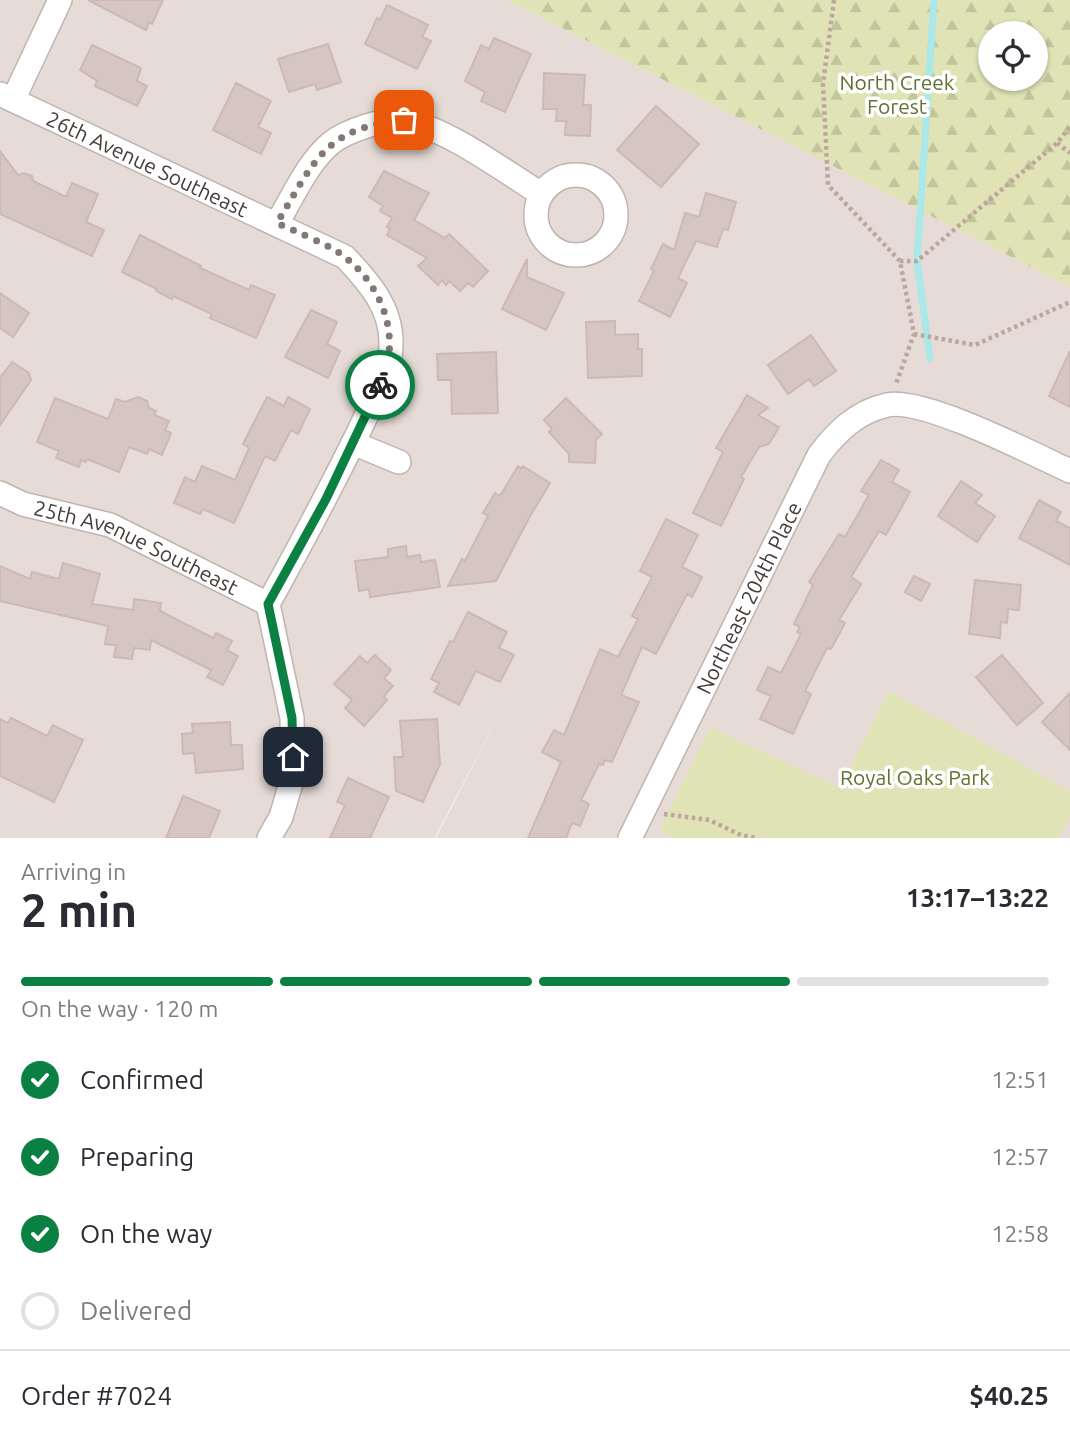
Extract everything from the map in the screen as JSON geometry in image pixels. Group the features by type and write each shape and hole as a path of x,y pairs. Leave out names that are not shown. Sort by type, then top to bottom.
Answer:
{"street":[{"path":"7,97 60,0"},
{"name":"26th Avenue Southeast","path":"7,97 345,257 370,282 386,313 391,344 386,374 353,443"},
{"path":"277,223 310,169 331,143 378,122 404,120 438,131 541,194"},
{"path":"899,405 953,419 1070,471"},
{"name":"Northeast 204th Place","path":"630,838 819,455 837,430 865,414 899,405"},
{"path":"269,838 281,817 293,776 292,718 268,604 326,499 353,443 399,462"},
{"name":"25th Avenue Southeast","path":"0,494 23,504 110,525 268,604"}],"path":[{"path":"834,0 822,84 828,185 900,261 915,334 899,405"},
{"path":"900,261 917,261 1057,143 1070,127"},
{"path":"1057,143 1070,153"},
{"path":"915,334 975,345 1070,302"},
{"path":"643,811 709,820 741,835 757,838"}],"shaded area":[{"path":"0,0 507,0 1070,287 1070,838 436,838 504,706 434,838 0,838"}],"green space":[{"name":"North Creek Forest","path":"507,0 1070,0 1070,287"},
{"name":"Royal Oaks Park","path":"889,691 1070,791 1070,817 1059,838 672,838 660,829 710,727 840,788"}],"building":[{"path":"88,0 163,0 152,24 149,22 146,30"},
{"path":"387,5 428,25 422,37 431,41 417,69 365,44 377,18 380,20"},
{"path":"494,38 531,54 505,112 481,101 485,92 465,81 481,45 489,49"},
{"path":"328,44 341,82 317,90 315,84 289,92 278,59"},
{"path":"92,45 141,68 137,81 147,86 137,106 95,86 97,81 80,70"},
{"path":"544,73 585,75 583,105 591,105 590,136 565,135 566,121 556,121 557,109 543,109"},
{"path":"236,83 271,101 258,127 271,133 261,154 213,130"},
{"path":"656,106 699,144 661,187 617,150"},
{"path":"0,151 18,175 24,173 32,176 33,181 66,197 72,183 98,194 86,222 104,230 92,256 0,214"},
{"path":"384,171 429,193 414,220 445,238 449,234 488,271 473,287 468,283 460,291 449,281 446,285 442,280 438,285 418,266 427,258 387,235 390,228 387,227 392,218 380,211 383,206 369,197"},
{"path":"706,193 736,202 728,230 723,229 717,247 696,241 678,278 687,283 670,317 639,301 654,271 651,269 663,244 674,250 685,213 699,217"},
{"path":"140,235 201,266 200,268 249,290 251,285 275,295 256,338 210,318 212,314 173,296 172,299 122,272"},
{"path":"527,259 527,277 564,293 546,330 502,309"},
{"path":"0,293 29,313 13,337 0,328"},
{"path":"311,310 337,322 327,344 340,351 328,378 285,357"},
{"path":"615,321 615,335 638,334 638,349 642,349 642,376 588,378 586,322"},
{"path":"811,335 836,371 814,386 809,379 788,394 768,365"},
{"path":"1070,351 1070,407 1049,396"},
{"path":"496,352 498,413 452,414 451,380 438,380 437,354"},
{"path":"12,362 29,373 31,380 0,425 0,378"},
{"path":"747,395 768,408 758,415 779,427 769,444 759,447 741,477 744,479 721,526 693,513 723,452 716,448"},
{"path":"138,397 147,401 149,408 156,411 154,415 169,421 165,430 171,433 162,455 149,449 147,454 129,447 119,472 87,459 86,462 81,460 79,467 56,458 59,451 37,442 55,398 108,419 116,399 125,402"},
{"path":"267,397 284,406 288,397 310,409 298,434 291,430 275,461 265,456 234,523 203,509 200,514 174,503 185,477 195,482 202,466 235,480 249,448 243,444"},
{"path":"566,398 602,434 596,440 595,463 569,462 569,454 549,432 552,429 544,420"},
{"path":"881,460 899,470 892,482 910,492 886,535 879,531 851,577 861,584 839,620 845,623 831,649 827,648 805,691 811,694 793,734 760,719 771,696 757,690 768,667 781,673 801,634 797,632 800,627 794,624 813,585 809,582 839,534 845,537 869,495 861,491"},
{"path":"518,466 521,469 523,466 550,483 496,581 448,586 462,559 465,561 488,516 483,513 495,493 500,496"},
{"path":"961,481 982,495 975,503 995,516 977,542 938,516"},
{"path":"1039,500 1061,512 1056,521 1070,528 1070,565 1019,538"},
{"path":"666,519 698,535 682,567 702,577 692,597 687,594 656,654 642,647 621,695 639,702 612,762 605,760 603,765 599,764 581,800 589,804 580,826 572,823 566,838 528,838 561,762 542,752 554,730 564,735 600,649 618,657 638,619 632,616 652,577 640,571"},
{"path":"406,546 407,557 420,555 421,562 435,560 440,587 370,597 369,589 359,591 355,561 388,557 388,549"},
{"path":"63,563 100,574 92,604 133,610 134,599 161,603 160,611 213,638 216,633 232,641 227,650 238,656 223,685 207,677 211,670 151,640 150,650 134,648 132,659 114,657 116,645 105,644 108,626 0,601 0,566 30,579 32,572 59,579"},
{"path":"914,576 930,584 921,601 905,592"},
{"path":"975,580 1021,585 1019,610 1008,609 1007,623 1001,622 1000,638 969,634"},
{"path":"468,612 507,632 499,648 514,655 500,682 476,671 459,705 434,692 439,683 431,679"},
{"path":"375,655 391,670 384,678 393,686 384,696 387,700 364,726 345,708 352,700 334,684 360,656 367,663"},
{"path":"1002,655 1043,703 1017,725 976,677"},
{"path":"1070,693 1070,750 1042,722"},
{"path":"11,718 47,736 53,725 83,740 54,802 0,776 0,719 8,723"},
{"path":"437,719 440,764 423,802 396,791 394,757 403,757 400,721"},
{"path":"230,722 231,745 242,745 243,769 196,773 194,753 183,754 182,734 193,733 192,724"},
{"path":"348,778 389,797 370,838 330,838 345,805 337,802"},
{"path":"183,796 220,811 209,838 166,838"}],"waterway":[{"path":"930,358 917,261 934,0"}],"way so far":[{"path":"380,385 386,374 391,344 386,313 370,282 345,257 277,223 310,169 331,143 378,122 404,120"}],"route":[{"path":"293,757 292,718 268,604 326,499 380,385"}]}
